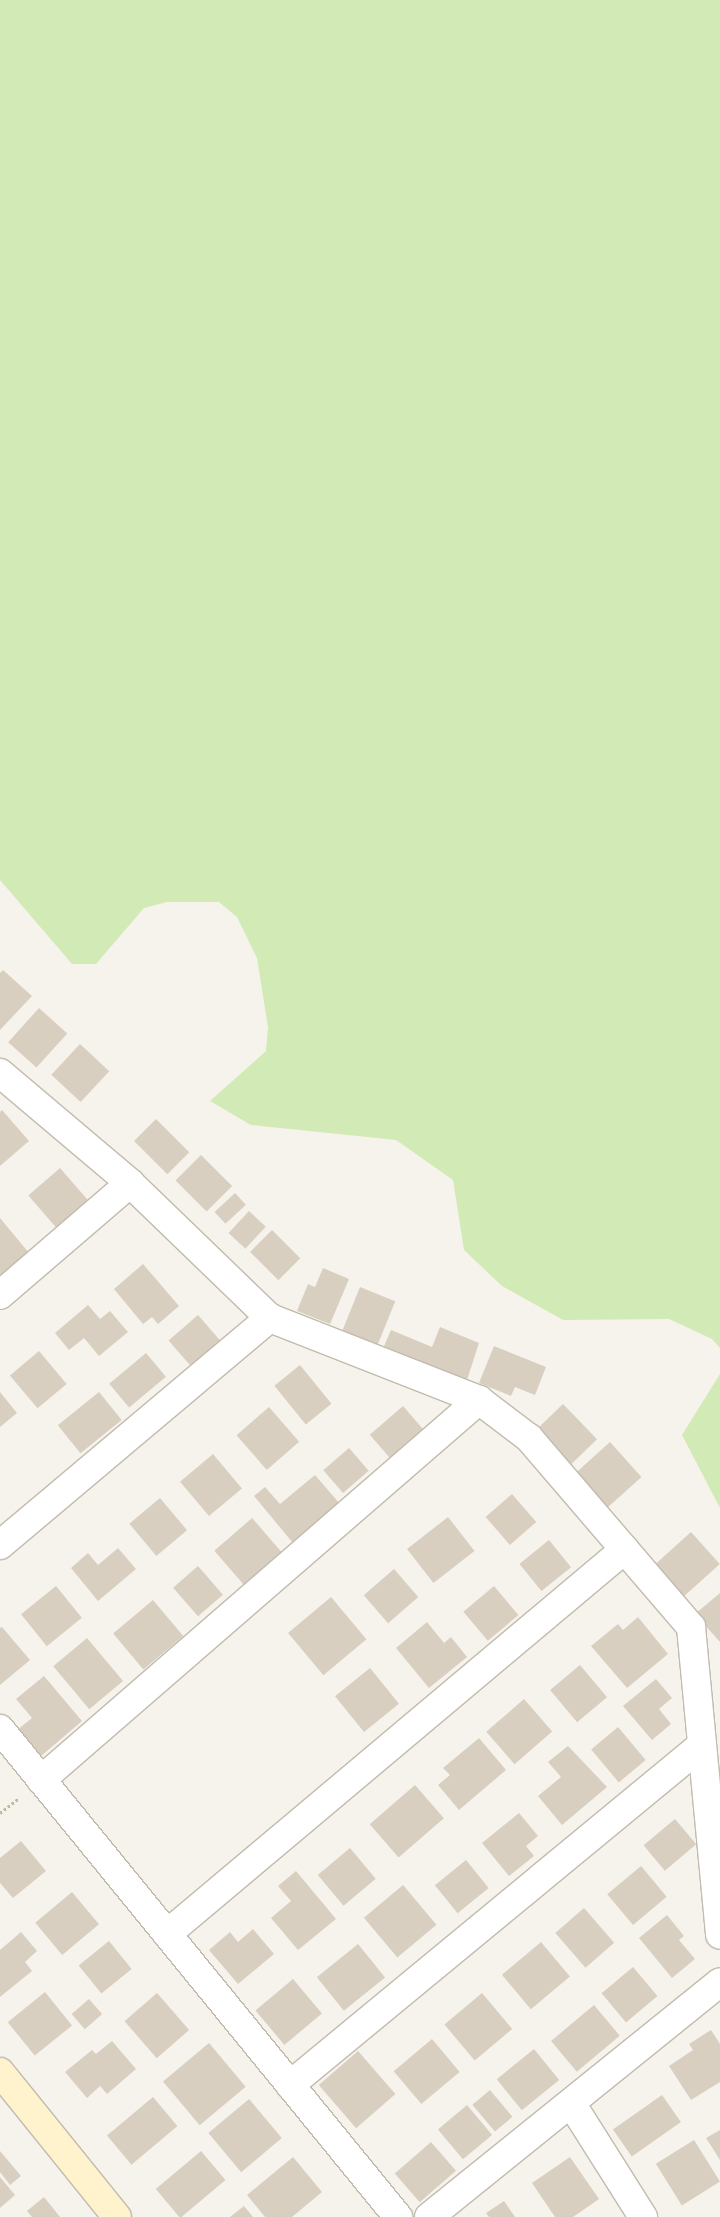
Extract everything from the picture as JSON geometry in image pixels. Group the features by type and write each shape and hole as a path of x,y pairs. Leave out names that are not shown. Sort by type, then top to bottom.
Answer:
{"street":[{"path":"0,1073 130,1183 270,1318 479,1400 529,1438 691,1628 720,1935"},
{"path":"0,1295 130,1183"},
{"path":"0,1544 270,1318"},
{"path":"41,1780 479,1400"},
{"path":"167,1934 625,1549"},
{"path":"0,1729 398,2217"},
{"path":"290,2085 702,1745"},
{"path":"429,2217 720,1982"},
{"path":"0,2072 118,2217"},
{"path":"571,2103 643,2217"}],"green space":[{"path":"0,0 720,0 720,1348 712,1339 669,1319 563,1320 502,1286 464,1250 453,1180 396,1140 251,1125 210,1101 266,1051 268,1027 257,958 237,917 219,902 167,902 144,908 96,964 72,964 0,880"},
{"path":"720,1374 720,1508 682,1435"}],"building":[{"path":"3,970 32,996 0,1030 0,973"},
{"path":"39,1008 67,1033 36,1068 8,1042"},
{"path":"80,1044 109,1071 81,1102 51,1075"},
{"path":"2,1110 29,1141 0,1166 0,1112"},
{"path":"156,1119 189,1152 167,1174 134,1141"},
{"path":"201,1155 232,1186 207,1212 176,1180"},
{"path":"60,1168 90,1203 58,1230 28,1196"},
{"path":"235,1193 246,1205 225,1224 215,1212"},
{"path":"249,1211 266,1227 245,1249 229,1233"},
{"path":"0,1218 29,1253 0,1277"},
{"path":"272,1230 300,1258 278,1280 250,1252"},
{"path":"143,1264 179,1306 158,1324 152,1317 143,1324 114,1289"},
{"path":"323,1268 349,1279 330,1324 297,1311 308,1284 315,1287"},
{"path":"360,1287 395,1301 376,1349 341,1335"},
{"path":"88,1305 100,1319 110,1311 128,1332 99,1356 84,1338 69,1350 55,1333"},
{"path":"198,1315 225,1346 195,1372 169,1341"},
{"path":"440,1327 479,1343 465,1386 382,1351 391,1330 432,1347"},
{"path":"494,1346 546,1367 535,1395 515,1387 511,1396 479,1383"},
{"path":"39,1351 67,1384 38,1408 10,1375"},
{"path":"146,1353 166,1377 129,1408 109,1384"},
{"path":"300,1365 331,1404 306,1425 274,1386"},
{"path":"0,1392 17,1413 0,1427"},
{"path":"99,1392 122,1420 80,1453 58,1425"},
{"path":"563,1404 597,1439 568,1467 534,1432"},
{"path":"403,1406 427,1434 394,1463 370,1435"},
{"path":"269,1407 299,1442 267,1470 237,1435"},
{"path":"610,1442 641,1477 604,1510 573,1475"},
{"path":"349,1448 369,1471 343,1493 323,1470"},
{"path":"213,1454 242,1488 209,1516 180,1482"},
{"path":"315,1475 340,1504 293,1543 254,1496 265,1487 280,1504"},
{"path":"512,1494 536,1522 510,1545 486,1517"},
{"path":"160,1498 187,1530 156,1556 129,1524"},
{"path":"448,1517 474,1551 433,1583 407,1549"},
{"path":"252,1518 282,1553 244,1586 214,1551"},
{"path":"691,1532 720,1564 683,1597 654,1565"},
{"path":"549,1540 571,1567 541,1591 519,1564"},
{"path":"118,1548 136,1569 98,1601 71,1568 88,1553 98,1565"},
{"path":"198,1566 223,1595 198,1616 173,1588"},
{"path":"394,1569 418,1597 388,1623 364,1595"},
{"path":"56,1586 82,1618 47,1646 21,1614"},
{"path":"494,1586 518,1615 488,1641 463,1612"},
{"path":"720,1593 720,1642 695,1614"},
{"path":"331,1597 366,1639 323,1675 288,1633"},
{"path":"153,1600 183,1636 143,1669 113,1633"},
{"path":"638,1617 668,1654 627,1688 591,1646 618,1624 623,1630"},
{"path":"427,1622 444,1643 451,1637 467,1657 429,1688 396,1648"},
{"path":"2,1627 30,1660 0,1685 0,1628"},
{"path":"87,1638 123,1681 89,1709 53,1666"},
{"path":"580,1665 607,1697 577,1722 550,1690"},
{"path":"370,1668 399,1704 364,1732 335,1696"},
{"path":"44,1676 82,1721 40,1757 17,1730 32,1718 16,1699"},
{"path":"656,1679 672,1698 659,1709 671,1724 652,1740 623,1706"},
{"path":"524,1699 552,1731 514,1764 486,1732"},
{"path":"618,1727 646,1760 619,1782 591,1749"},
{"path":"479,1738 506,1770 459,1810 438,1785 450,1775 443,1768"},
{"path":"568,1746 607,1787 562,1825 538,1796 561,1777 548,1762"},
{"path":"415,1785 444,1818 399,1858 370,1824"},
{"path":"519,1813 538,1836 526,1846 534,1856 509,1876 482,1843"},
{"path":"675,1819 696,1844 665,1871 644,1845"},
{"path":"21,1841 46,1871 13,1898 0,1883 0,1858"},
{"path":"350,1848 376,1879 344,1906 318,1875"},
{"path":"466,1860 489,1888 458,1913 435,1885"},
{"path":"641,1866 667,1897 633,1925 607,1894"},
{"path":"296,1871 336,1919 298,1950 271,1918 291,1901 278,1886"},
{"path":"403,1885 436,1925 397,1958 364,1918"},
{"path":"72,1892 99,1924 62,1955 35,1923"},
{"path":"584,1908 614,1943 585,1968 555,1933"},
{"path":"667,1915 684,1936 679,1940 695,1959 672,1978 639,1938"},
{"path":"253,1929 274,1954 238,1984 209,1950 230,1932 238,1942"},
{"path":"21,1932 37,1951 25,1962 32,1971 0,1997 0,1950"},
{"path":"109,1941 132,1969 101,1994 79,1966"},
{"path":"541,1942 570,1976 531,2009 502,1975"},
{"path":"358,1944 385,1977 344,2011 317,1977"},
{"path":"633,1967 657,1996 626,2022 602,1993"},
{"path":"293,1979 322,2013 284,2045 255,2010"},
{"path":"45,1992 72,2025 35,2056 8,2022"},
{"path":"157,1993 189,2030 157,2058 125,2021"},
{"path":"482,1993 512,2029 475,2061 444,2024"},
{"path":"89,1999 102,2014 85,2029 72,2014"},
{"path":"594,2005 620,2036 577,2072 551,2041"},
{"path":"711,2030 720,2044 720,2082 691,2100 669,2066 693,2050 689,2044"},
{"path":"432,2039 460,2072 421,2104 394,2071"},
{"path":"112,2041 136,2069 107,2094 100,2086 87,2098 65,2072 92,2050 96,2054"},
{"path":"209,2043 246,2087 200,2125 163,2082"},
{"path":"534,2049 559,2080 522,2110 497,2079"},
{"path":"358,2051 395,2094 356,2128 319,2085"},
{"path":"490,2090 512,2117 495,2132 472,2105"},
{"path":"662,2095 681,2122 632,2156 613,2129"},
{"path":"153,2097 177,2126 131,2165 107,2136"},
{"path":"249,2099 282,2138 241,2172 208,2133"},
{"path":"467,2105 492,2135 463,2159 438,2129"},
{"path":"720,2130 720,2160 706,2138"},
{"path":"694,2140 720,2182 682,2205 656,2164"},
{"path":"431,2142 456,2171 420,2202 395,2173"},
{"path":"0,2151 21,2176 10,2185 0,2172"},
{"path":"201,2151 225,2180 181,2217 179,2217 156,2189"},
{"path":"293,2157 322,2192 292,2217 265,2217 247,2195"},
{"path":"570,2157 599,2199 573,2217 555,2217 532,2183"},
{"path":"0,2177 15,2195 0,2208"},
{"path":"44,2197 60,2217 32,2217 27,2211"},
{"path":"504,2201 515,2217 489,2217 486,2213"},
{"path":"244,2206 253,2217 230,2217"}]}
